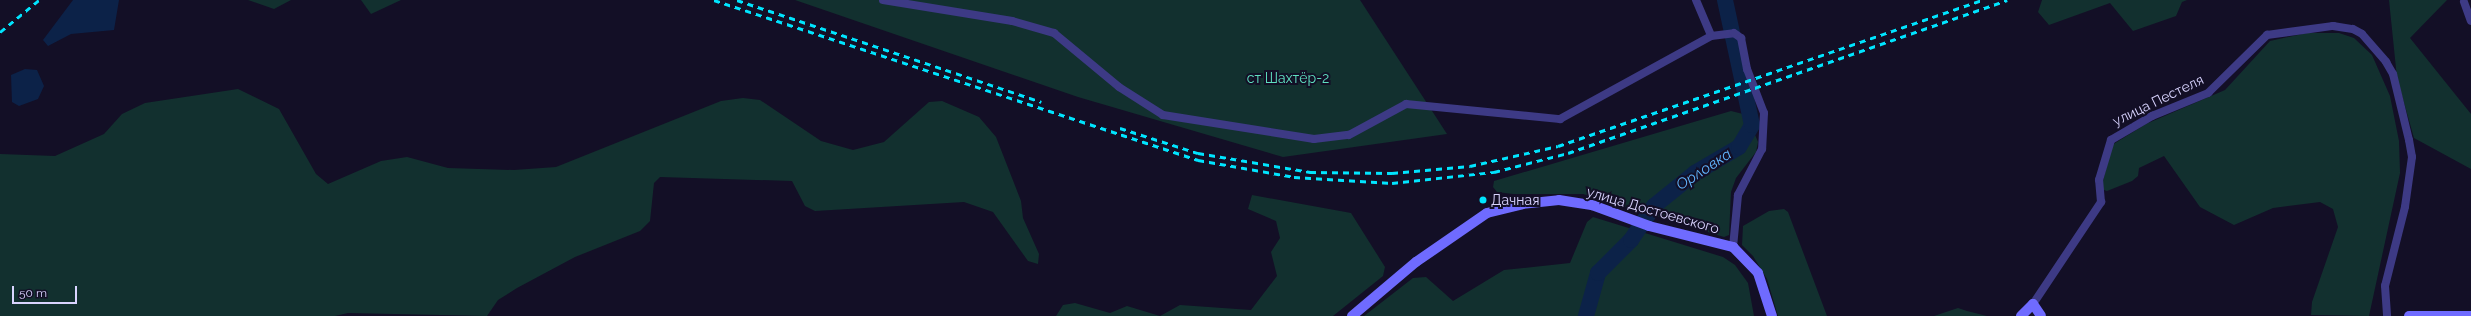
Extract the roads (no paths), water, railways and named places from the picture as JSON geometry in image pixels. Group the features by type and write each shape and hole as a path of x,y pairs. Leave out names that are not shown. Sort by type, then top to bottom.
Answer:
{"main road":[{"name":"улица Достоевского","path":"1352,316 1416,262 1487,213 1501,208 1559,200 1592,205 1649,226 1732,247 1758,273 1772,316"},
{"name":"улица Пестеля","path":"2021,316 2033,304"},
{"path":"2033,304 2041,316"},
{"path":"2409,316 2471,316"}],"street":[{"path":"883,0 1012,21 1054,33 1119,87 1163,115 1314,139 1349,135 1406,104 1560,119 1711,36 1730,33 1741,38 1747,70 1760,97 1765,122 1762,149 1738,195 1732,247"},
{"path":"1695,2 1711,36"},
{"path":"2464,2 2471,21"},
{"name":"улица Пестеля","path":"2033,304 2101,202 2099,180 2111,140 2152,116 2208,93 2239,66 2258,42 2288,29 2354,28 2362,34 2393,74 2412,157 2404,207 2385,286 2387,316"}],"water":[{"path":"73,0 119,0 114,30 71,34 48,46 43,40"},
{"path":"25,69 37,70 44,86 38,99 19,106 12,102 11,75"}],"waterway":[{"name":"Орловка","path":"1586,316 1598,273 1631,240 1654,206 1695,173 1739,147 1752,125 1725,0"}],"railway":[{"path":"0,32 39,0"},
{"path":"714,0 1198,160 1294,177 1392,183 1494,172 1568,153 2007,0"},
{"path":"737,0 1041,102"},
{"path":"1120,128 1198,153 1310,172 1392,173 1470,166 1558,146 1983,0"}],"place":[{"name":"Дачная","path":"1483,200"}],"park label":[{"name":"ст Шахтёр-2","path":"1288,78"}]}
